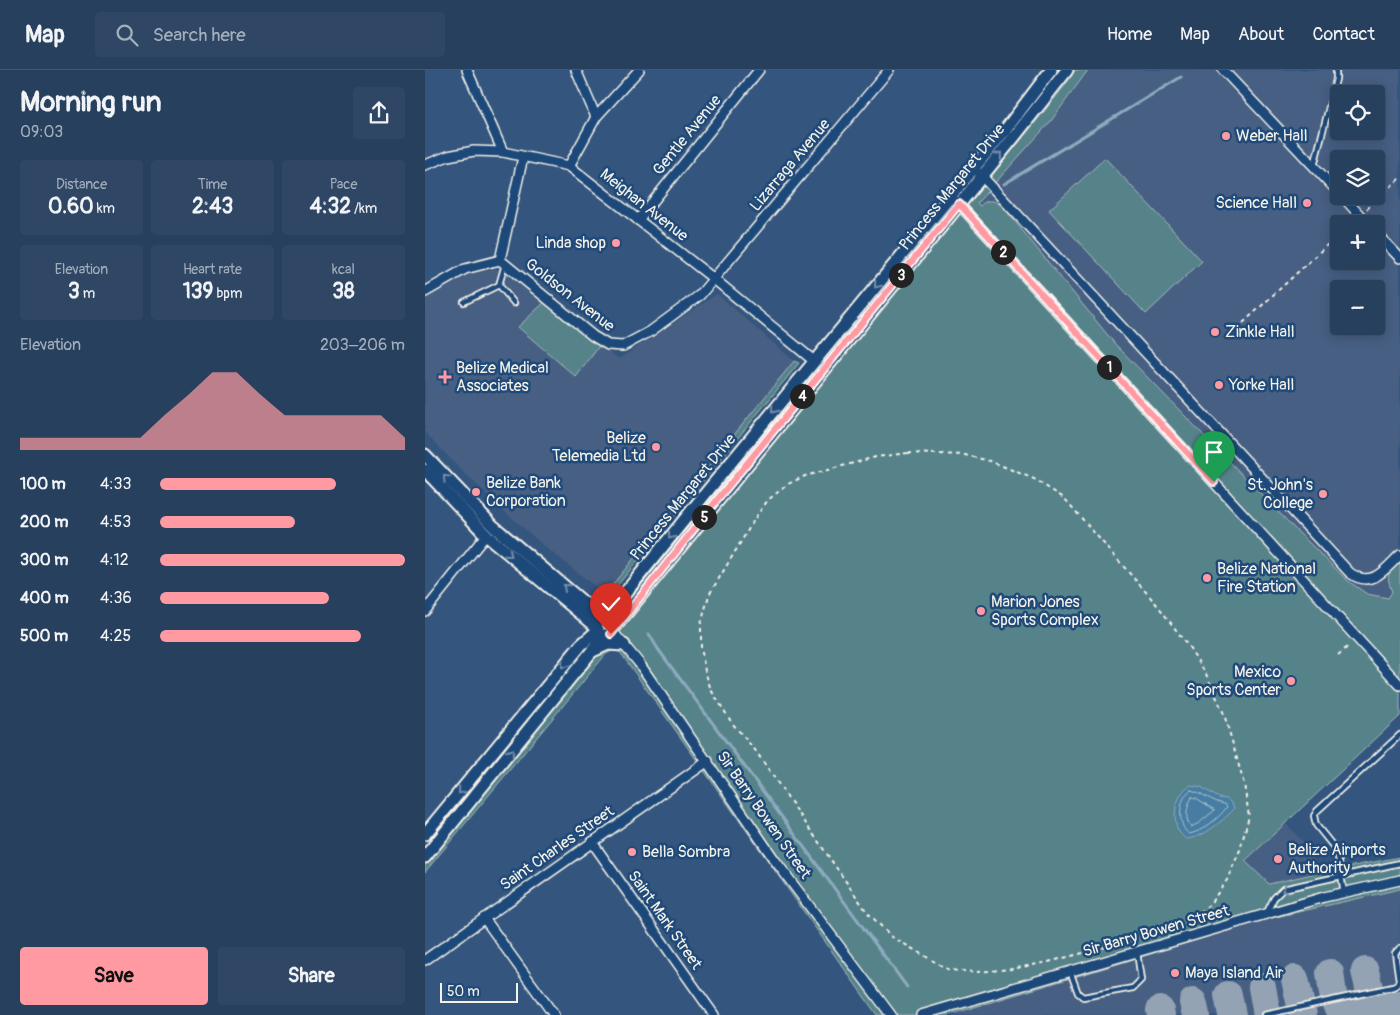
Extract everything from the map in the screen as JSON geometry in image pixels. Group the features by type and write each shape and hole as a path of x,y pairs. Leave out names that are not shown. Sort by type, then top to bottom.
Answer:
{"main road":[{"name":"Princess Margaret Drive","path":"425,857 594,651 605,627 814,361 1021,110 1051,70"},
{"name":"Princess Margaret Drive","path":"425,835 570,658 605,627 959,204 1067,70"},
{"path":"425,455 486,535 605,627"},
{"path":"425,470 493,526 605,627"},
{"path":"594,651 608,644 624,645"}],"street":[{"path":"467,70 503,152"},
{"path":"576,70 596,117"},
{"path":"569,166 596,117 639,70"},
{"name":"Gentle Avenue","path":"638,220 759,70"},
{"name":"Lizarraga Avenue","path":"714,279 889,70"},
{"path":"1223,70 1330,184"},
{"name":"Meighan Avenue","path":"425,165 447,156 474,151 503,152 569,166 714,279 814,361"},
{"path":"503,262 523,157"},
{"path":"973,168 1350,573 1361,578 1373,578 1378,576 1400,555"},
{"path":"950,196 1400,685"},
{"path":"1350,205 1359,215"},
{"path":"1385,242 1400,258"},
{"name":"Goldson Avenue","path":"425,292 465,269 503,262 593,336 608,345 623,346 651,331 700,295 714,279"},
{"path":"425,611 486,535"},
{"name":"Sir Barry Bowen Street","path":"605,627 624,645 644,670 774,859 891,1015"},
{"name":"Saint Charles Street","path":"425,960 707,762"},
{"path":"425,835 435,845"},
{"name":"Saint Mark Street","path":"592,842 714,1015"},
{"name":"Sir Barry Bowen Street","path":"921,1015 1267,914 1343,893 1400,880"},
{"path":"485,918 554,1015"}],"lane":[{"path":"1314,167 1336,79 1335,70"},
{"path":"503,262 499,285 514,303"},
{"path":"463,302 499,285"},
{"path":"1343,893 1337,851 1316,825 1314,816 1317,811 1400,735"},
{"path":"1267,914 1274,898 1283,889 1400,863"},
{"path":"1264,1015 1393,987 1397,985 1399,980 1395,953 1400,948"},
{"path":"1070,972 1078,993 1083,997 1133,988 1141,980 1137,952"}],"path":[{"path":"1359,215 1400,178"},
{"path":"1243,323 1330,242"},
{"path":"908,453 965,455 990,461 1034,480 1063,498 1158,606 1184,640 1206,674 1224,714 1244,784 1249,816 1240,850 1227,880 1209,904 1198,914 1181,923 1154,933 1048,962 1012,969 977,972 949,970 892,937 867,912 765,764 732,723 711,690 705,671 701,647 701,624 709,595 768,500 788,484 805,476 876,457 908,453"},
{"path":"1338,655 1357,638"}],"shaded area":[{"name":"St. John's College","path":"1088,70 1400,70 1400,662 977,203 1051,121"},
{"path":"493,269 509,269 549,298 576,377 600,345 619,359 717,294 794,361 605,594 545,547 504,511 425,432 425,294 451,280 470,273"},
{"path":"1285,823 1312,851 1317,873 1269,884 1245,861"},
{"path":"1400,889 1400,1015 948,1015 1267,919"}],"green space":[{"name":"Marion Jones Sports Complex","path":"1075,70 1088,70 1051,121 977,203 980,206 985,202 991,201 1003,207 1115,344 1348,581 1367,594 1388,598 1392,592 1388,577 1392,568 1400,559 1400,716 1245,861 1269,884 1400,857 1400,889 1267,919 948,1015 877,1015 620,652 612,651 606,654 425,872 425,866 985,185 1064,87"},
{"path":"1105,158 1202,261 1146,314 1049,210"},
{"path":"549,298 600,345 576,377 518,327"},
{"path":"794,361 799,363 608,597 605,594"}],"water":[{"path":"1191,785 1201,787 1219,798 1227,799 1234,809 1206,832 1186,839 1177,828 1175,812 1180,796"}],"waterway":[{"path":"1004,184 1181,77"},
{"path":"649,634 658,649 907,987"}],"taxiway":[{"path":"1365,971 1372,1000 1381,1008"},
{"path":"1330,973 1335,1003 1347,1015"},
{"path":"1295,979 1303,1015"},
{"path":"1262,987 1267,1015"},
{"path":"1228,995 1232,1015"},
{"path":"1193,1002 1196,1015"},
{"path":"1345,1015 1400,1004"},
{"path":"1160,1010 1161,1015"}],"place":[{"name":"Weber Hall","path":"1226,136"},
{"name":"Science Hall","path":"1307,203"},
{"name":"Linda shop","path":"616,243"},
{"name":"Zinkle Hall","path":"1215,332"},
{"name":"Belize Medical Associates","path":"445,377"},
{"name":"Yorke Hall","path":"1219,385"},
{"name":"Belize Telemedia Ltd","path":"656,447"},
{"name":"Belize Bank Corporation","path":"476,492"},
{"name":"St. John's College","path":"1323,494"},
{"name":"Belize National Fire Station","path":"1207,578"},
{"name":"Marion Jones Sports Complex","path":"981,611"},
{"name":"Mexico Sports Center","path":"1291,681"},
{"name":"Bella Sombra","path":"632,852"},
{"name":"Belize Airports Authority","path":"1278,859"},
{"name":"Maya Island Air","path":"1175,973"}],"route":[{"path":"611,634 720,496 959,204 1214,482"}]}
